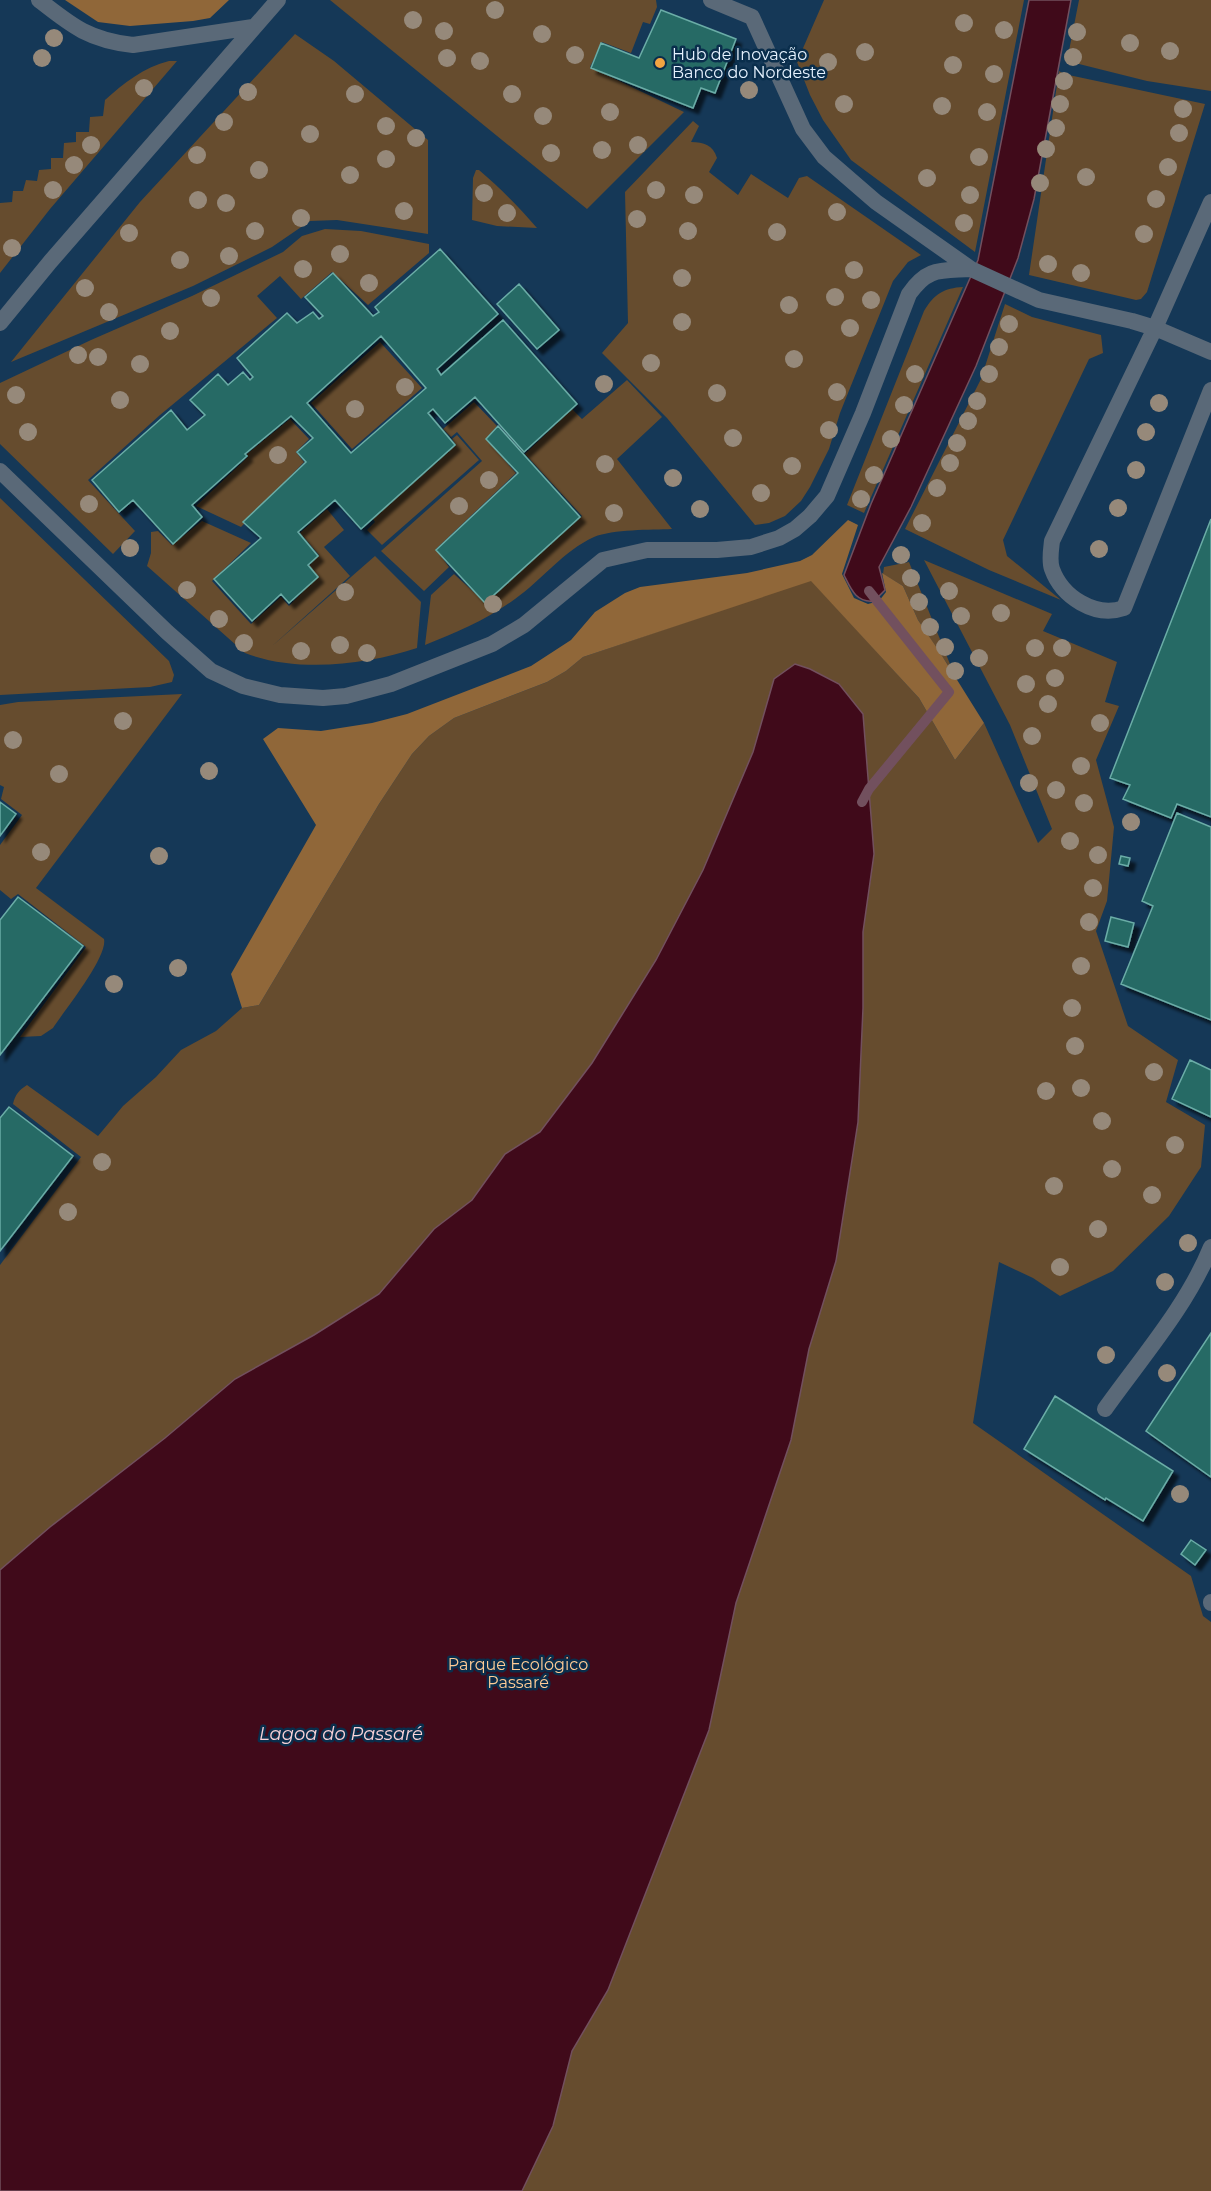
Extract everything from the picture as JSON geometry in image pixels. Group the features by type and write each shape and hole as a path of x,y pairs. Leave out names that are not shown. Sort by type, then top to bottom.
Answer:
{"lane":[{"path":"39,0 64,20 94,38 113,43 133,45 253,27"},
{"path":"0,323 278,0"},
{"path":"711,0 752,17 803,129 824,157 876,202 971,269 1039,300 1132,321 1155,328 1211,352"},
{"path":"1211,202 1155,328 1052,541 1051,567 1065,591 1089,608 1112,611 1124,608 1211,390"},
{"path":"0,471 167,632 211,671 243,686 279,695 323,698 346,696 391,684 492,644 524,625 603,560 647,550 717,550 751,547 779,538 795,528 810,516 826,496 863,413 909,294 919,279 934,272 971,269"},
{"path":"1105,1409 1169,1319 1203,1266 1211,1247"}],"green space":[{"path":"330,0 656,0 657,7 650,24 643,22 631,53 602,42 590,67 684,112 587,209"},
{"path":"824,0 1024,0 975,252 851,160 823,120 797,62"},
{"path":"1079,0 1211,0 1211,91 1147,81 1067,61"},
{"path":"295,34 334,61 428,140 428,234 337,220 310,221 272,247 193,286 11,362 140,202"},
{"path":"169,61 177,61 50,209 0,273 0,203 12,202 13,191 23,191 26,180 37,181 39,170 51,169 51,158 63,158 64,143 76,142 76,132 89,132 90,117 103,116 105,100 112,94 143,71"},
{"path":"1059,71 1064,74 1205,104 1147,292 1141,299 1136,300 1029,275"},
{"path":"693,121 699,126 691,142 707,145 717,158 709,172 738,195 751,174 788,198 799,178 807,176 921,255 908,262 893,281 840,413 829,449 810,487 801,501 785,516 769,523 755,525 667,418 602,353 628,323 625,192"},
{"path":"476,170 479,170 502,191 537,228 497,226 472,220 473,178"},
{"path":"325,229 361,231 429,244 429,253 368,305 332,272 301,299 280,276 257,296 277,318 160,415 88,480 135,531 113,554 0,444 0,383 192,296 283,252 302,236"},
{"path":"963,287 864,513 847,505 924,311 940,293"},
{"path":"1005,304 1032,317 1101,335 1103,353 1089,359 1003,540 1007,556 1061,600 989,570 905,529 981,379"},
{"path":"380,342 422,388 352,449 311,403"},
{"path":"627,380 662,417 617,459 672,529 621,531 594,537 572,550 505,606 472,625 425,645 431,595 454,574 486,603 582,516 525,454 572,409 582,419"},
{"path":"474,402 497,426 486,439 516,473 436,549 449,567 424,591 381,551 482,461 457,432 451,437 443,429"},
{"path":"290,419 309,439 296,452 304,462 241,527 196,506 248,457 247,454"},
{"path":"457,435 479,460 382,545 367,530 375,522 373,519 456,445 452,439"},
{"path":"0,498 169,661 174,675 172,682 150,687 0,695"},
{"path":"327,509 344,530 324,547 350,576 271,647 375,556 421,602 417,648 376,659 309,665 265,659 245,653 147,566 151,553 151,532 158,531 172,545 202,521 251,543 212,581 251,624 281,597 289,606 318,576 309,566 319,555 300,533"},
{"name":"Parque Ecológico Passaré","path":"924,560 1052,614 1043,631 1117,662 1105,702 1119,706 1096,760 1114,827 1107,901 1096,931 1128,1026 1178,1060 1166,1102 1205,1125 1201,1167 1169,1216 1113,1271 1060,1296 1033,1278 999,1262 973,1423 1191,1576 1203,1616 1211,1622 1211,2191 0,2191 0,1265 81,1157 13,1104 16,1095 27,1085 98,1136 123,1106 156,1077 181,1050 216,1031 242,1008 259,1005 379,804 412,754 429,736 454,718 547,682 566,671 583,657 811,580 919,698 955,760 984,723 1038,843 1052,829 1010,725"},
{"path":"909,562 954,674 918,620 903,586 883,574 884,567"},
{"path":"182,694 36,888 104,939 93,971 53,1028 41,1036 20,1037 86,947 18,894 11,899 0,890 0,845 22,815 1,799 4,787 0,785 0,705 18,702"}],"shaded area":[{"path":"65,0 229,0 210,18 130,26 98,22"},
{"path":"848,520 858,525 842,574 854,598 868,604 879,601 886,592 882,573 903,586 918,620 984,723 955,760 919,698 811,581 583,657 566,671 547,682 454,718 429,736 412,754 379,804 259,1005 242,1008 231,974 316,825 263,739 278,728 321,731 372,723 407,714 531,666 571,640 595,612 625,593 640,587 747,573 800,561 812,555"}],"water":[{"path":"1029,0 1071,0 1034,199 1018,258 976,366 911,507 879,567 885,590 874,601 863,600 855,594 844,575 871,504 978,260"},
{"name":"Lagoa do Passaré","path":"795,664 839,684 863,714 874,854 863,932 863,1008 858,1122 836,1261 809,1349 791,1440 736,1603 709,1730 608,1990 572,2051 553,2126 522,2191 0,2191 0,1570 50,1527 165,1438 235,1379 314,1335 379,1294 434,1229 472,1200 505,1154 540,1132 592,1063 656,960 703,870 753,752 774,679"}],"building":[{"name":"Hub de Inovação Banco do Nordeste","path":"661,10 736,39 715,93 701,88 693,108 591,68 601,43 639,58"},
{"path":"440,249 498,314 437,369 441,375 503,320 577,404 524,452 475,397 445,423 433,409 428,413 455,445 361,529 335,500 298,532 318,556 308,565 318,577 289,603 281,594 252,621 214,579 261,538 243,522 306,462 297,452 313,438 291,416 245,454 247,456 192,505 202,517 173,544 133,500 119,512 92,480 171,410 187,430 205,415 190,400 218,374 228,385 243,372 250,380 253,377 237,358 287,313 297,323 313,312 319,319 323,316 305,297 333,273 373,316 379,312 375,307","holes":["381,336 426,388 351,453 307,403"]},
{"path":"519,284 559,330 537,349 497,304"},
{"path":"498,426 580,517 485,603 436,550 518,473 486,439"},
{"path":"1211,519 1211,817 1177,804 1171,818 1123,799 1130,785 1110,778"},
{"path":"0,802 16,814 0,836"},
{"path":"1177,813 1211,827 1211,1020 1121,984 1153,906 1142,901"},
{"path":"1121,856 1130,858 1128,866 1119,864"},
{"path":"18,897 83,946 0,1055 0,920"},
{"path":"1111,917 1134,923 1128,947 1105,941"},
{"path":"1190,1060 1211,1070 1211,1117 1172,1099"},
{"path":"9,1107 73,1156 0,1251 0,1118"},
{"path":"1211,1333 1211,1477 1146,1431"},
{"path":"1055,1396 1173,1471 1143,1521 1024,1449"},
{"path":"1191,1540 1206,1550 1195,1565 1181,1554"}],"waterway":[{"path":"862,802 869,789 949,692 869,591"}],"place":[{"name":"Hub de Inovação Banco do Nordeste","path":"660,63"}]}
